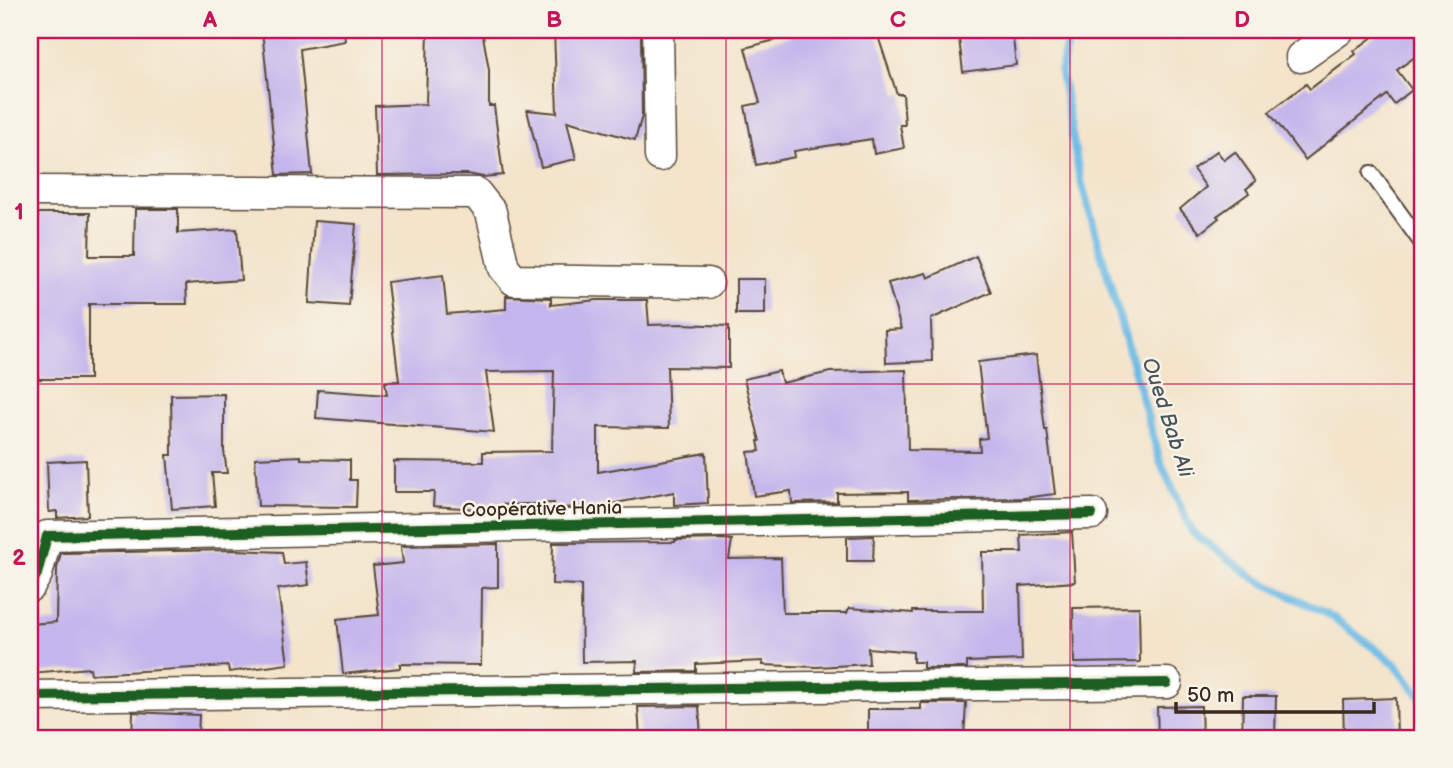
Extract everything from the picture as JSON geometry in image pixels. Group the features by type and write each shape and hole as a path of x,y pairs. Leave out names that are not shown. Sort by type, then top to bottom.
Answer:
{"street":[{"path":"658,30 660,156"},
{"path":"1301,57 1339,30"},
{"path":"30,191 476,193 491,212 504,268 514,280 708,283"},
{"name":"Coopérative Hania","path":"30,586 37,574 47,536 1092,514"},
{"path":"30,696 1167,683"}],"lane":[{"path":"1371,173 1423,245"}],"building":[{"path":"262,30 344,30 345,41 300,49 312,174 277,175"},
{"path":"428,30 482,30 489,70 489,106 494,106 503,175 377,175 375,106 426,104"},
{"path":"554,30 641,30 642,116 635,140 567,121 576,159 541,167 527,110 557,113"},
{"path":"789,30 876,30 897,94 903,94 905,125 900,125 904,148 874,154 872,139 794,151 795,157 756,165 745,106 760,103 745,48 790,36"},
{"path":"958,30 1012,30 1016,65 963,72"},
{"path":"1382,30 1423,30 1423,51 1397,70 1412,90 1394,104 1387,95 1305,160 1269,112 1306,84 1310,89"},
{"path":"1217,151 1224,160 1235,152 1256,181 1246,189 1249,193 1217,216 1219,218 1200,233 1180,209 1206,187 1193,169"},
{"path":"135,209 178,209 178,233 237,229 241,280 186,284 187,304 89,304 89,379 38,379 38,213 90,213 89,256 134,256"},
{"path":"314,221 356,224 349,306 309,303"},
{"path":"976,256 991,292 931,319 932,361 886,363 885,330 901,329 888,283 926,273 928,278"},
{"path":"443,275 447,314 506,309 506,296 551,298 551,305 597,300 647,300 649,325 729,326 729,368 667,367 669,428 598,427 598,472 706,453 708,503 674,505 674,492 595,507 553,508 554,503 497,505 497,509 477,509 433,506 434,492 394,492 394,461 483,462 483,452 552,451 554,371 486,372 494,432 316,418 318,390 387,395 385,382 399,381 387,282"},
{"path":"736,279 765,279 765,314 736,314"},
{"path":"1036,355 1055,494 1024,498 908,500 908,492 837,493 837,502 792,503 791,491 754,496 748,452 760,451 760,441 744,379 779,371 782,383 830,372 906,370 908,450 980,451 979,439 987,438 978,362"},
{"path":"224,394 224,451 227,473 212,473 215,506 172,509 167,455 172,455 171,395"},
{"path":"301,456 301,459 350,460 350,480 357,480 356,507 258,506 255,458"},
{"path":"86,460 88,516 57,518 57,511 49,512 47,462"},
{"path":"1072,532 1075,582 1020,586 1022,660 967,662 967,668 923,668 923,662 913,662 913,652 868,648 869,664 817,667 763,665 763,661 696,664 696,671 636,672 637,661 582,662 581,585 552,584 553,543 723,539 732,540 729,559 781,558 783,613 847,613 849,608 913,613 983,611 982,552 1022,552 1021,535"},
{"path":"874,536 873,561 847,561 847,537"},
{"path":"498,544 498,587 482,588 481,665 400,664 400,668 343,674 337,619 379,615 373,566 403,563 401,546"},
{"path":"235,550 282,552 284,564 306,562 309,585 278,589 288,664 229,672 228,666 91,674 90,668 30,673 30,624 56,622 57,568 61,553"},
{"path":"1139,607 1140,662 1074,663 1073,608"},
{"path":"1243,696 1276,696 1275,738 1242,738"},
{"path":"1396,698 1397,738 1344,738 1343,700"},
{"path":"921,703 966,703 964,738 868,738 868,709 921,709"},
{"path":"699,706 701,738 640,738 638,707"},
{"path":"1201,706 1202,738 1158,738 1157,707"},
{"path":"133,712 199,715 198,738 132,738"}],"waterway":[{"name":"Oued Bab Ali","path":"1069,30 1061,72 1079,174 1160,461 1192,532 1256,579 1331,616 1394,663 1423,700"}],"cycle path":[{"path":"30,586 37,574 47,536 1092,514"},
{"path":"30,696 1167,683"}]}
